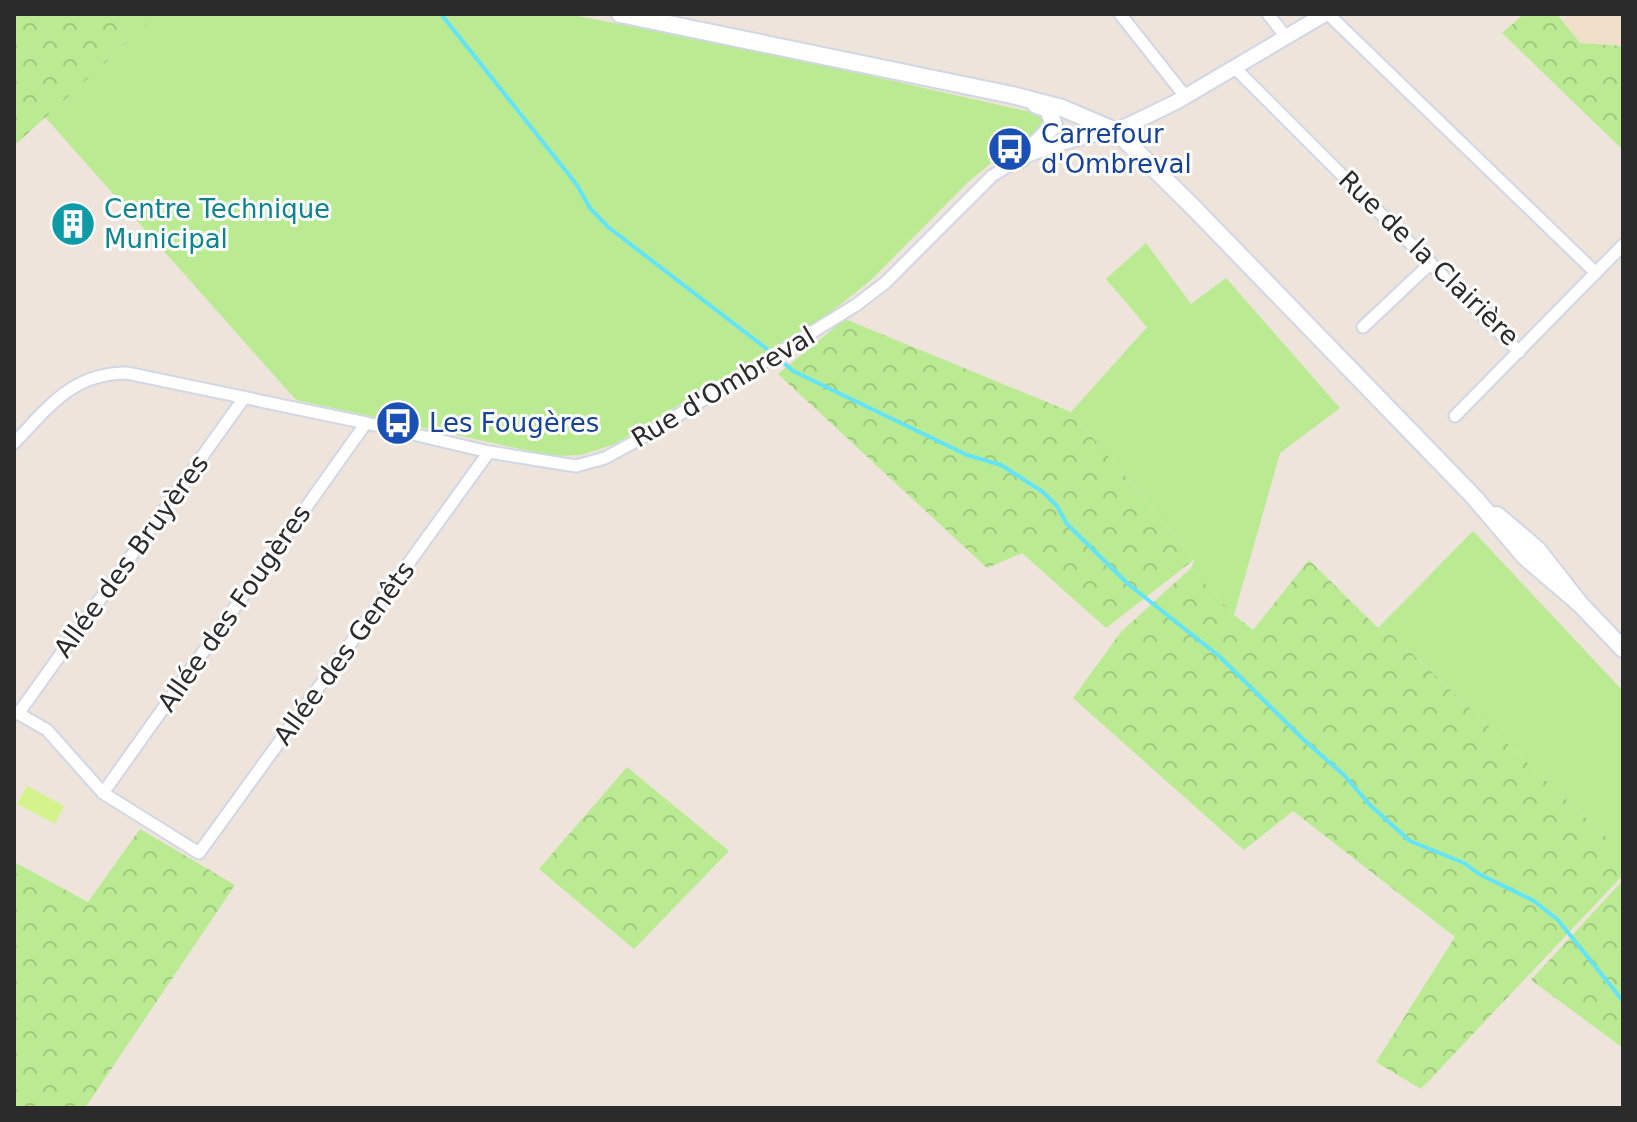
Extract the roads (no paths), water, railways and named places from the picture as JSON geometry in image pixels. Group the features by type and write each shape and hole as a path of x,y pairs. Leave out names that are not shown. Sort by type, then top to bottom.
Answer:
{"main road":[{"path":"631,15 1012,95 1062,108 1116,131 1474,497 1525,557 1580,604 1623,649"},
{"path":"1012,95 1048,109 1053,117 1051,130 1021,159"}],"street":[{"path":"1120,14 1185,96"},
{"path":"1268,14 1286,37"},
{"path":"1116,131 1185,96 1326,14 1596,273"},
{"name":"Rue de la Clairière","path":"1234,67 1519,352 1623,245"},
{"name":"Rue d'Ombreval","path":"14,443 72,387 101,375 127,373 489,452 576,466 605,458 856,305 885,283 992,176 1021,159 1083,138 1116,131"},
{"path":"1363,327 1431,263"},
{"path":"1455,416 1519,352"},
{"name":"Allée des Bruyères","path":"16,712 244,398"},
{"name":"Allée des Fougères","path":"103,793 366,423"},
{"name":"Allée des Genêts","path":"103,793 199,853 489,452"},
{"path":"16,712 47,730 103,793"}],"waterway":[{"path":"441,14 577,185 590,208 608,227 767,349"},
{"path":"785,364 793,371 967,455 1001,465 1043,492 1057,506 1067,524 1128,584 1219,656 1410,841 1464,863 1479,874 1534,901 1558,920 1623,1001"}],"place":[{"name":"Carrefour d'Ombreval","path":"1010,149"},
{"name":"Centre Technique Municipal","path":"73,224"},
{"name":"Les Fougères","path":"398,423"}]}
